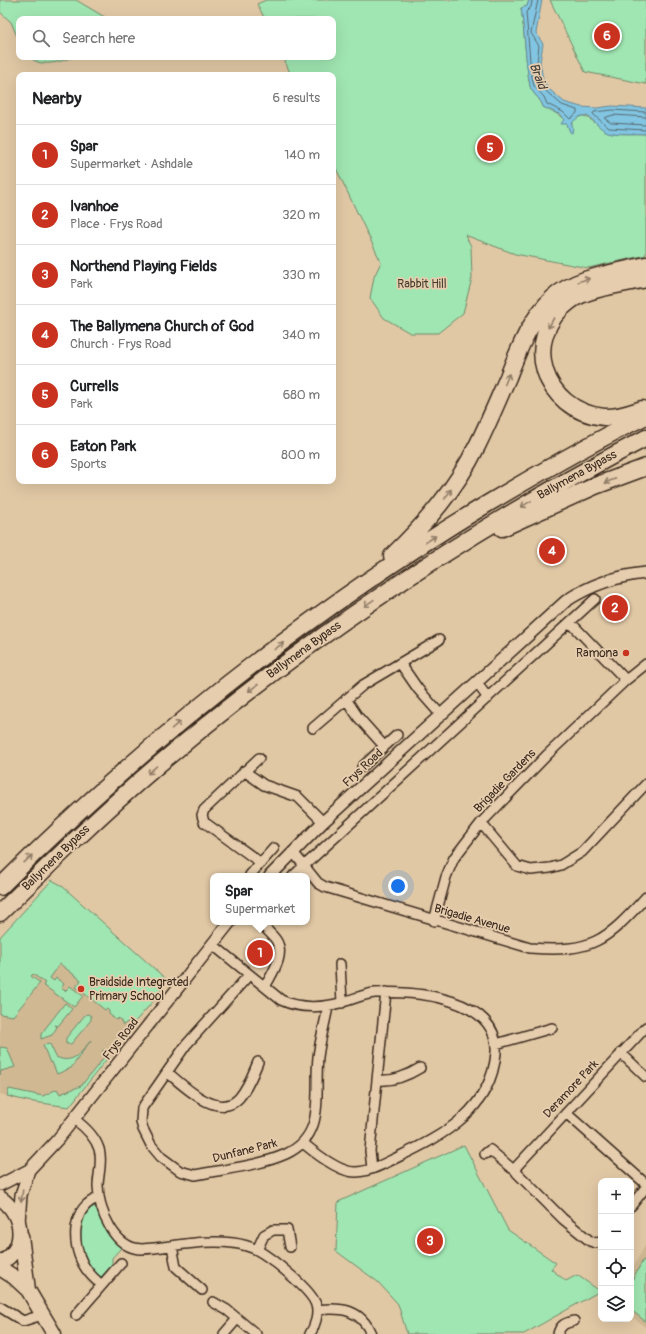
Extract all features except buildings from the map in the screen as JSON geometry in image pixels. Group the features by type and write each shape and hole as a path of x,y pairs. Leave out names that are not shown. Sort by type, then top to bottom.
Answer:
{"highway":[{"path":"350,593 414,535 446,497 477,447 524,338 542,311 553,298 576,283 646,265"},
{"path":"646,279 585,294 571,300 560,310 551,322 545,335 542,350 543,364 547,378 555,392 566,403 578,411 590,415 613,417 646,408"},
{"name":"Ballymena Bypass","path":"0,887 95,795 154,743 215,693 350,593 454,524 509,491 646,416"},
{"name":"Ballymena Bypass","path":"0,913 85,830 156,767 243,696 394,585 482,529 556,486 646,438"},
{"path":"394,585 495,532 541,510 646,467"}],"main road":[{"path":"0,1198 9,1204 15,1212 20,1227 28,1290"},
{"path":"0,1263 13,1252 18,1243 20,1227"},
{"path":"0,1268 14,1277 28,1290 54,1334"}],"street":[{"name":"Frys Road","path":"273,873 323,822 566,601 595,584 646,573"},
{"path":"296,873 595,599"},
{"path":"570,622 626,680"},
{"path":"313,728 363,685 439,640"},
{"path":"400,662 418,689 440,714"},
{"name":"Brigadie Gardens","path":"434,920 446,877 454,858 481,823 548,754 626,680 646,664"},
{"path":"476,682 488,698"},
{"path":"346,699 358,717 384,746"},
{"path":"362,767 397,734"},
{"path":"259,758 204,810 202,818 204,822 261,863"},
{"path":"244,771 262,784 298,797 323,822"},
{"path":"481,823 517,866 531,870 550,868 567,863 582,852 646,784"},
{"path":"252,873 274,848"},
{"name":"Brigadie Avenue","path":"293,852 310,873"},
{"name":"Brigadie Avenue","path":"310,873 319,884 325,887 530,948 554,950 581,947 602,938 619,926 646,897"},
{"name":"Frys Road","path":"0,1185 29,1170 74,1118 228,925"},
{"path":"263,925 275,938 280,948 278,960 265,986"},
{"path":"212,944 281,1000 288,1003 328,1007 368,994 386,992 411,993 466,1006 480,1015 493,1034 496,1044 495,1062 487,1086 471,1109 458,1124 430,1141 372,1168 357,1172 350,1171 326,1160 302,1143"},
{"path":"340,964 342,1003"},
{"name":"Dunfane Park","path":"249,975 201,1027 143,1104 141,1122 147,1138 157,1153 180,1172 199,1174 242,1166 278,1157 302,1143 309,1135 315,1119 318,1058 328,1007"},
{"path":"372,1168 370,1151 386,992"},
{"name":"Deramore Park","path":"516,1170 517,1166 646,1026"},
{"path":"496,1044 552,1028"},
{"path":"621,1053 646,1077"},
{"path":"167,1072 207,1102 226,1104 239,1098 248,1086 258,1062"},
{"path":"377,1080 387,1081 401,1078 420,1068"},
{"path":"566,1113 646,1184"},
{"path":"74,1118 92,1135 100,1150 99,1198 106,1219 118,1238 125,1245 140,1249 224,1242 238,1243 257,1250 305,1288 314,1300 317,1310 315,1325 310,1334"},
{"path":"485,1154 490,1150 510,1168 516,1170 517,1173 563,1219 590,1241 598,1243"},
{"name":"Frys Road","path":"20,1227 21,1195 29,1170"},
{"path":"634,1202 646,1187"},
{"path":"99,1198 90,1202 83,1208 77,1220 76,1235 78,1249 83,1264 90,1275 102,1285"},
{"path":"257,1250 264,1236 276,1230 287,1230 290,1247"},
{"path":"172,1246 176,1267 202,1290"},
{"path":"76,1315 121,1263"},
{"path":"213,1302 221,1306 256,1334"},
{"path":"0,1307 23,1321 42,1315"},
{"path":"317,1310 336,1309 349,1311 363,1321 371,1334"},
{"path":"224,1334 237,1319"},
{"path":"558,1334 564,1323 574,1321"}],"shaded area":[{"name":"Braidside Integrated Primary School","path":"52,880 61,885 167,980 156,998 140,1018 138,1018 69,1107 27,1101 0,1094 0,937"},
{"path":"646,1244 646,1328 634,1318 634,1266"}],"green space":[{"path":"0,0 76,0 103,16 16,16 16,34 11,22 0,12"},
{"name":"Rabbit Hill","path":"266,0 529,0 527,6 521,8 527,66 531,89 543,107 563,118 570,131 573,121 577,117 582,116 609,132 646,134 646,255 588,268 515,254 465,235 471,246 472,278 463,313 438,333 410,333 384,318 370,298 374,277 381,262 336,168 336,72 290,72 284,60 336,60 336,16 263,16 257,4"},
{"path":"550,0 646,0 646,84 585,72"},
{"path":"34,60 64,60 51,63"},
{"path":"52,880 61,885 167,980 156,998 133,1024 129,1021 123,1025 119,1018 116,1020 109,1014 107,1009 105,1010 76,987 81,980 60,964 50,978 54,981 56,978 64,984 61,988 65,991 70,986 83,996 74,1007 43,985 45,983 33,974 31,976 40,983 13,1016 0,1014 0,937"},
{"path":"65,1003 72,1009 58,1026 55,1025 57,1027 52,1035 41,1039 41,1034"},
{"path":"88,1014 91,1016 91,1020 71,1044 66,1044 66,1038 85,1015"},
{"path":"91,1040 71,1068 57,1074 52,1062 50,1063 43,1045 50,1044 56,1057 67,1059 80,1053"},
{"path":"0,1047 7,1048 15,1067 1,1071 0,1075"},
{"path":"104,1050 110,1055 69,1107 27,1101 7,1096 9,1089 43,1096 57,1089 60,1094 81,1086 106,1055 102,1051"},
{"path":"464,1145 508,1230 556,1263 551,1269 566,1281 577,1275 598,1290 598,1292 524,1334 407,1334 398,1304 378,1282 336,1251 338,1202"},
{"path":"90,1205 97,1208 108,1231 121,1248 112,1258 112,1265 101,1277 94,1275 79,1248 79,1222"},
{"path":"643,1260 646,1262 646,1322 634,1312 634,1276"}],"water":[{"name":"Braid","path":"529,0 542,0 536,33 543,44 540,62 543,80 549,89 564,102 581,107 597,108 612,106 646,108 646,134 608,132 586,116 577,118 571,124 573,127 572,133 570,132 567,124 561,124 564,119 561,115 543,107 531,89 527,66 521,8 527,6"}],"place":[{"name":"Eaton Park","path":"607,36"},
{"name":"Currells","path":"490,148"},
{"name":"The Ballymena Church of God","path":"552,551"},
{"name":"Ivanhoe","path":"615,608"},
{"name":"Ramona","path":"626,653"},
{"name":"Spar","path":"260,953"},
{"name":"Braidside Integrated Primary School","path":"81,989"},
{"name":"Northend Playing Fields","path":"430,1241"}]}
